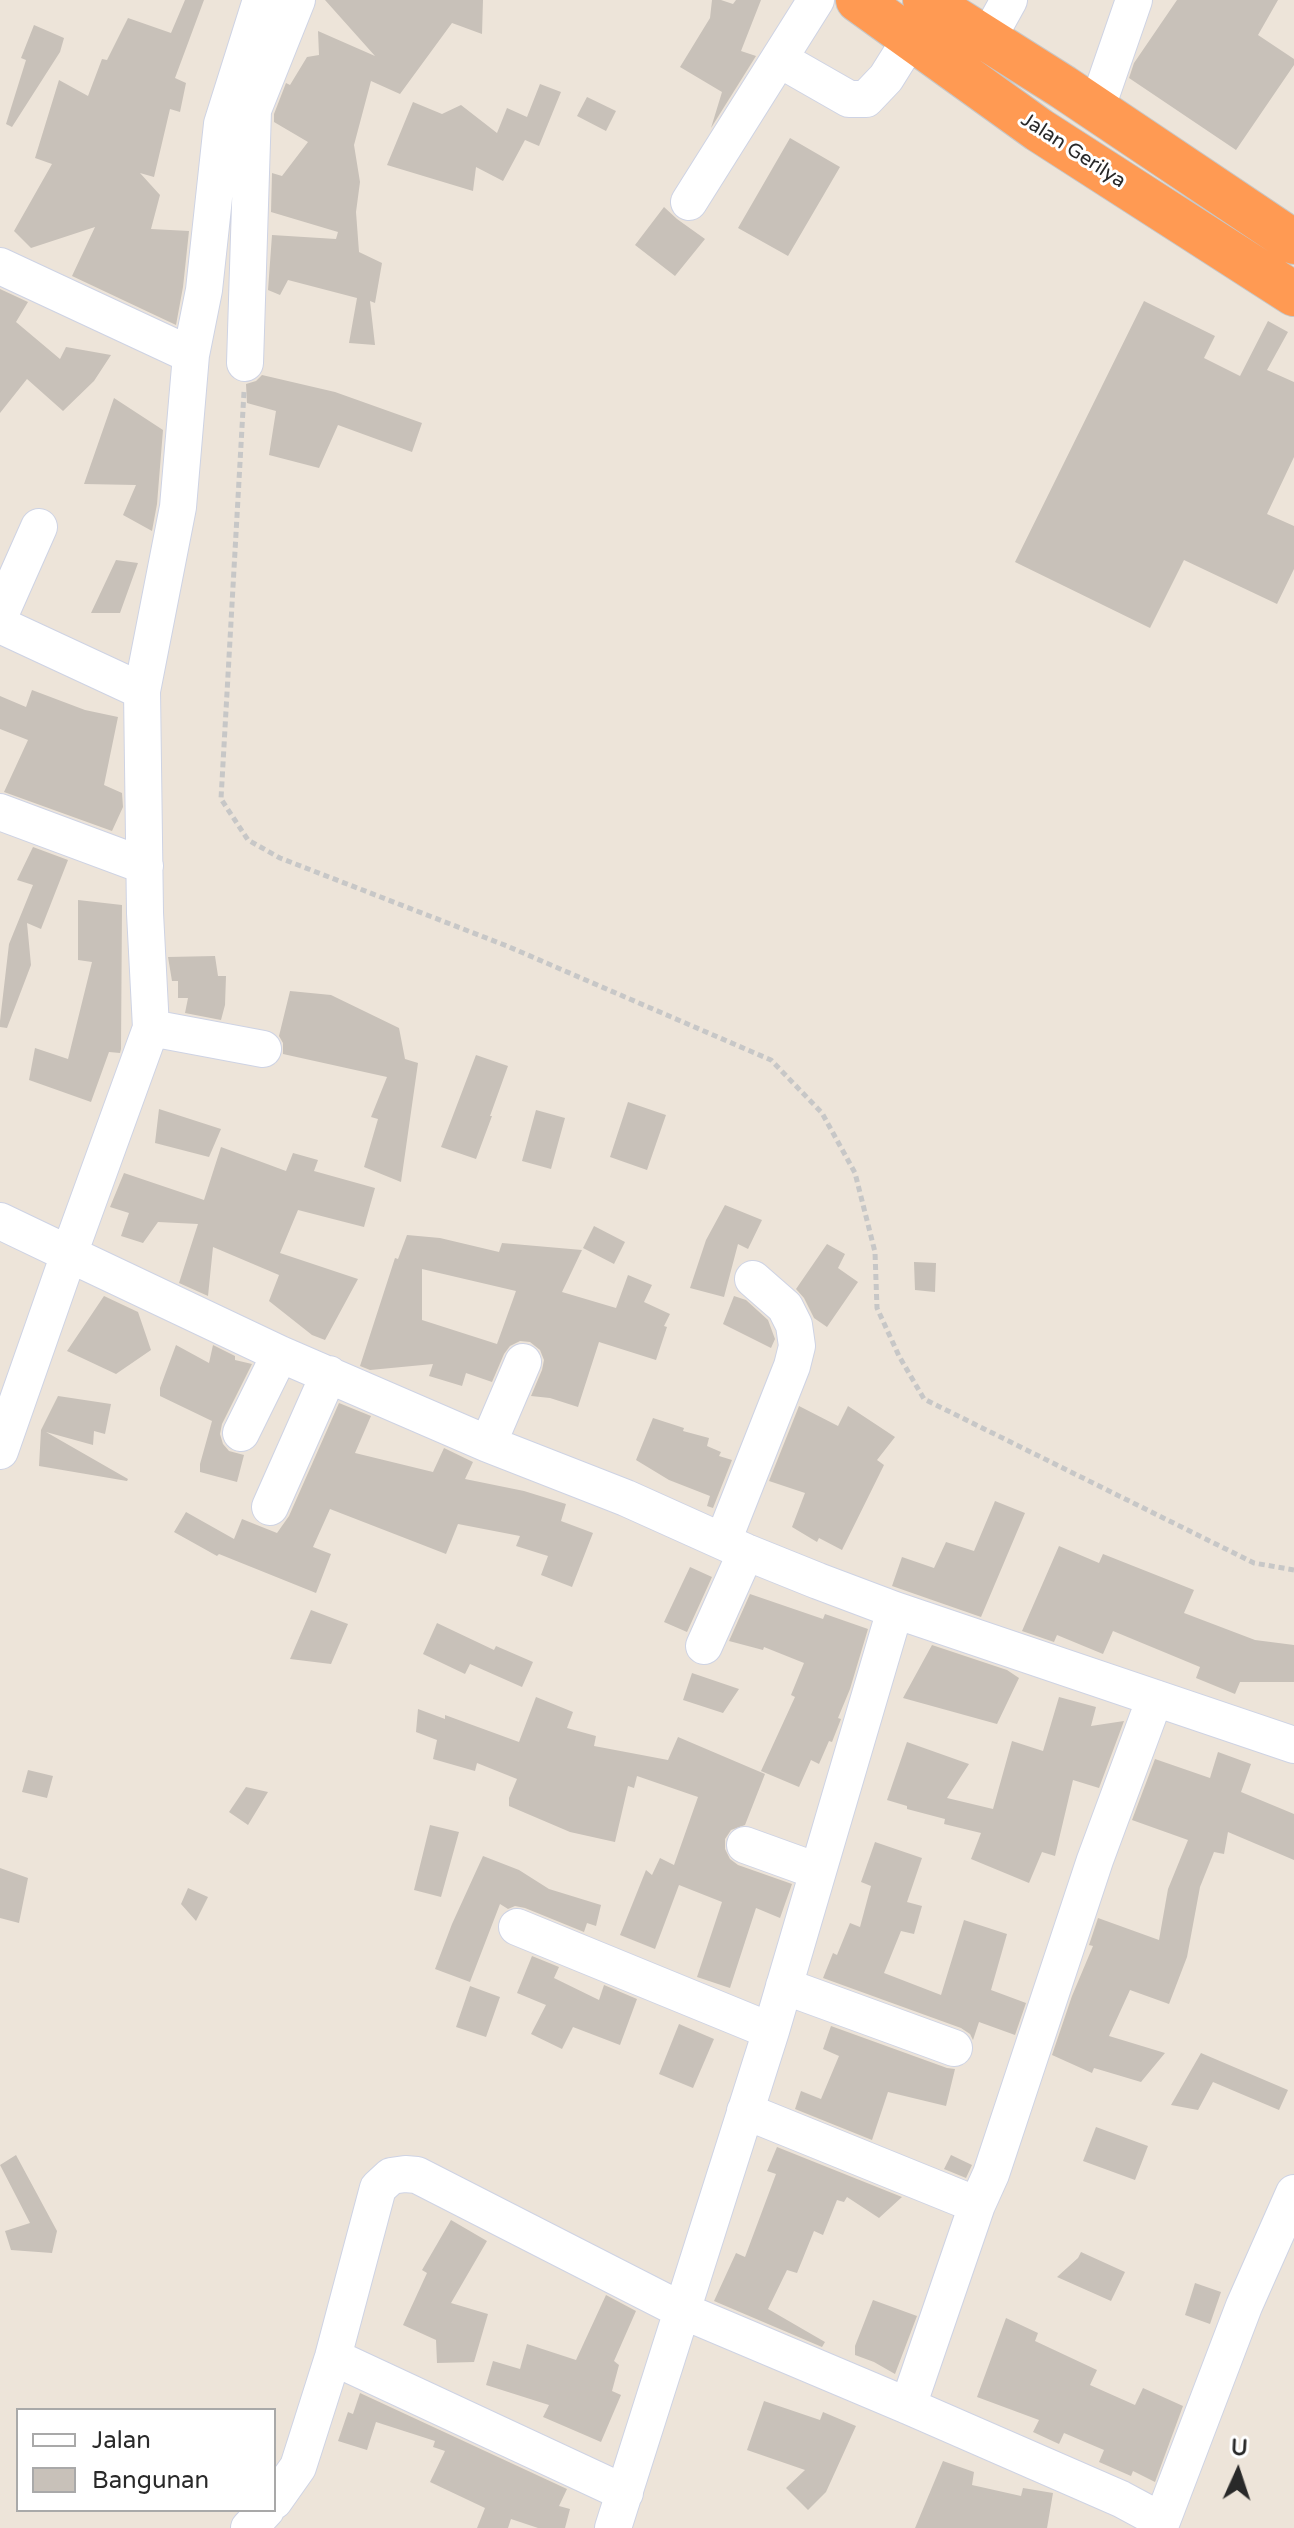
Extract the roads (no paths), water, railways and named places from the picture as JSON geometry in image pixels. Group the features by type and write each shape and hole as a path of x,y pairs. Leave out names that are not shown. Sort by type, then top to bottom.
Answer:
{"highway":[{"name":"Jalan Gerilya","path":"858,0 988,38 1294,242"},
{"name":"Jalan Gerilya","path":"918,19 1039,130 1294,294"}],"street":[{"path":"0,1451 151,1028 142,691 178,507 191,355 204,290 222,124 261,0"},
{"path":"245,363 253,110 297,0"},
{"path":"689,202 816,0"},
{"path":"988,38 1009,0"},
{"path":"1086,103 1112,0"},
{"path":"1086,103 1134,0"},
{"path":"779,59 849,99 866,99 886,78 918,19"},
{"path":"0,266 191,355"},
{"path":"0,615 39,527"},
{"path":"0,625 142,691"},
{"path":"0,812 145,866"},
{"path":"151,1028 263,1049"},
{"path":"0,1221 280,1354 488,1444 626,1498 734,1547 895,1610 1294,1745"},
{"path":"704,1646 797,1346 794,1325 785,1307 753,1279"},
{"path":"241,1433 280,1354"},
{"path":"488,1444 523,1362"},
{"path":"270,1507 329,1374"},
{"path":"613,2528 771,2031 895,1610"},
{"path":"908,2406 977,2205 996,2160 1095,1860 1155,1698"},
{"path":"745,1845 817,1871"},
{"path":"517,1927 771,2031"},
{"path":"784,1986 954,2048"},
{"path":"745,2111 977,2205"},
{"path":"276,2498 298,2467 333,2357 378,2188 391,2176 417,2175 683,2311 1121,2499 1160,2526 1244,2306 1294,2193"},
{"path":"333,2357 625,2493"},
{"path":"249,2528 264,2512"}]}
